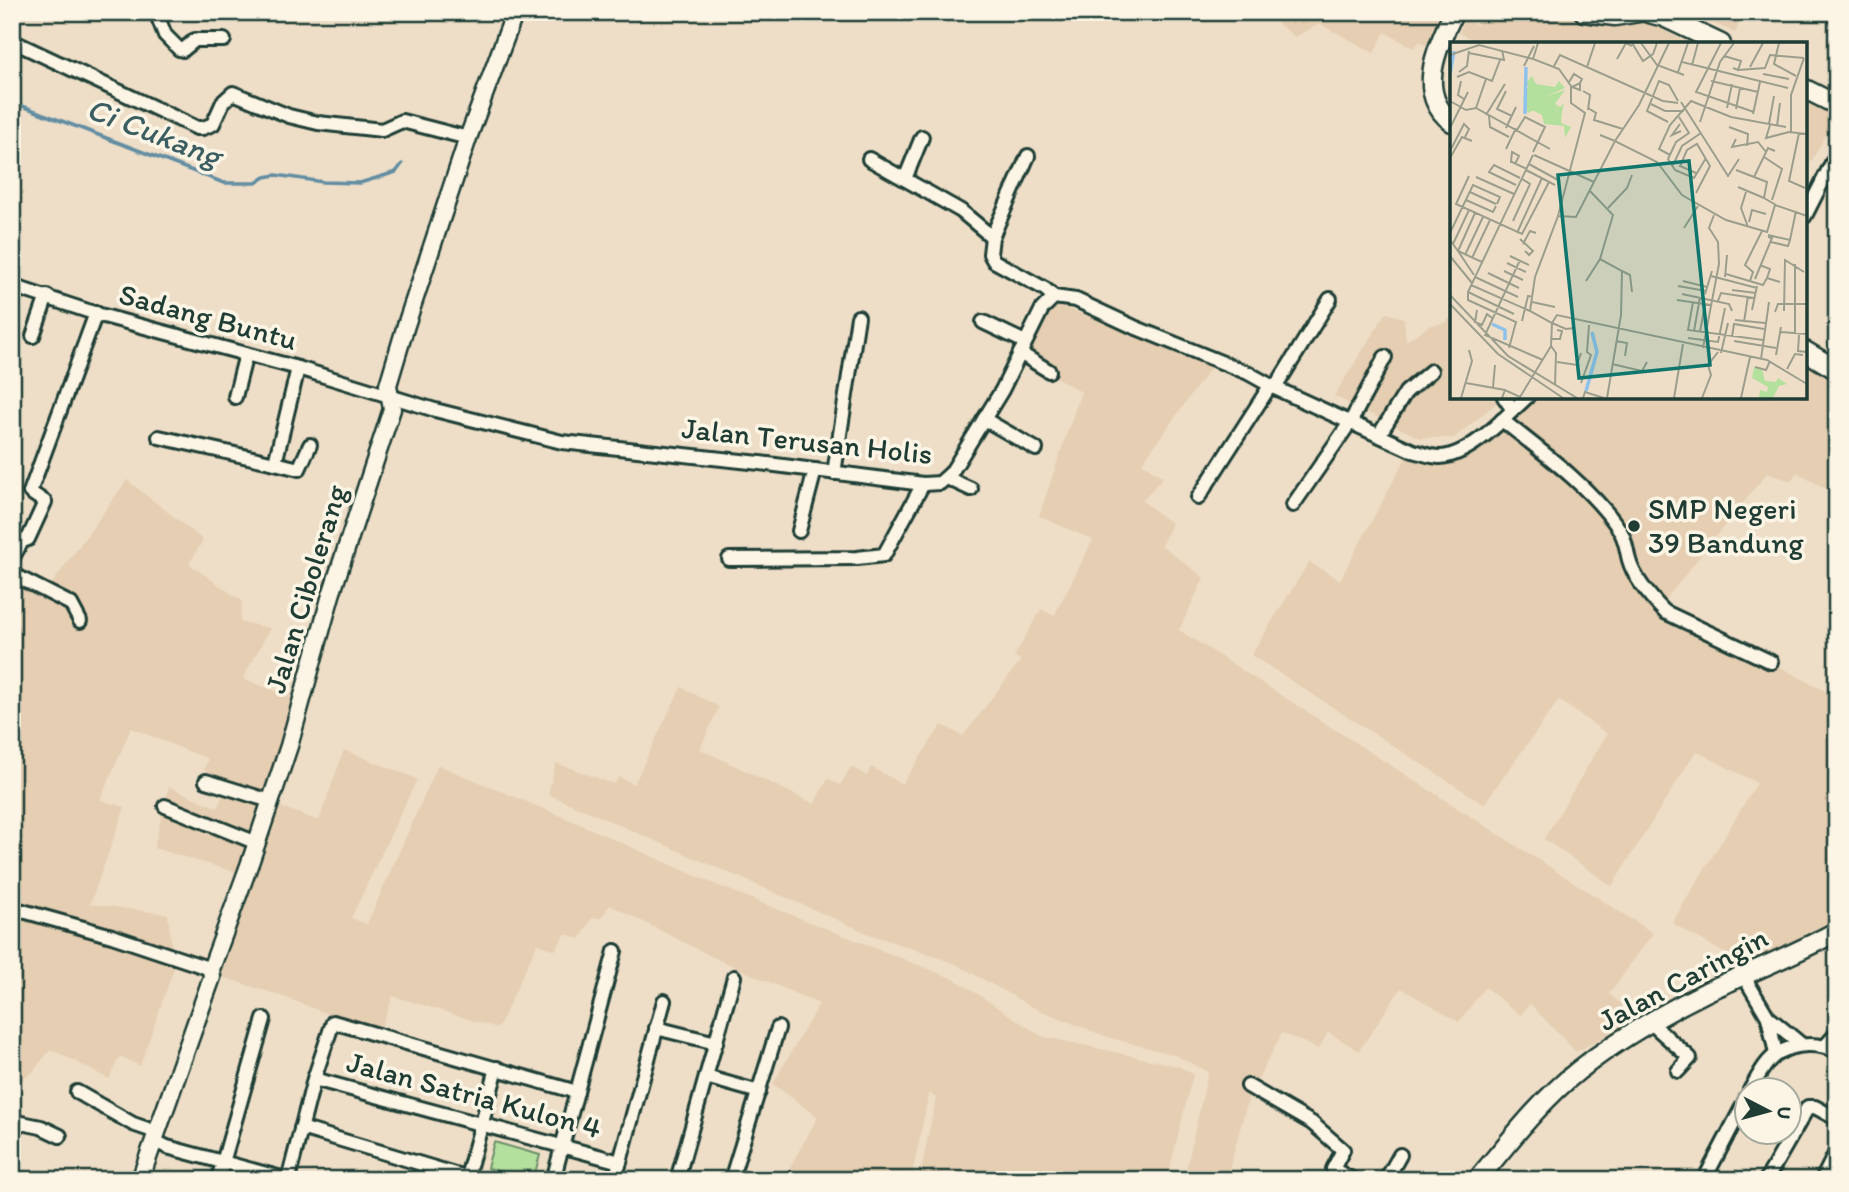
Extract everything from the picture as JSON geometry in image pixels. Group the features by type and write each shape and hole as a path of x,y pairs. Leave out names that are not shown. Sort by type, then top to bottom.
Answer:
{"main road":[{"path":"1450,120 1439,111 1431,86 1436,54 1454,12"},
{"path":"1584,12 1615,16 1639,12"},
{"path":"1645,12 1664,17 1717,42"},
{"path":"1807,90 1837,105"},
{"path":"1807,352 1837,370"},
{"name":"Jalan Caringin","path":"1477,1180 1532,1115 1578,1071 1650,1022 1837,932"}],"street":[{"path":"156,12 165,35 179,49 183,50 195,40 224,40"},
{"name":"Jalan Cibolerang","path":"140,1180 212,977 211,969 289,746 339,571 392,409 388,385 406,325 468,138 515,12"},
{"path":"12,41 197,128 213,124 223,102 230,94 236,93 289,116 318,123 382,130 402,121 468,138"},
{"path":"905,179 922,136"},
{"path":"1811,191 1837,153"},
{"path":"1028,156 992,237 990,254 994,261 1035,283 1054,297 1076,300 1134,327 1248,373 1272,387 1413,451 1443,457 1466,448 1525,399"},
{"path":"869,159 961,211 992,237"},
{"name":"Sadang Buntu","path":"12,286 96,313 298,368 391,397"},
{"path":"33,336 47,296"},
{"name":"Jalan Terusan Holis","path":"391,397 562,442 923,484 940,483 947,478 1002,390 1044,306 1054,297"},
{"path":"1198,498 1330,299"},
{"path":"12,559 22,541 28,539 45,502 30,492 96,313"},
{"path":"834,473 858,317"},
{"path":"983,322 1022,347 1049,372"},
{"path":"235,397 246,354"},
{"path":"1293,505 1351,421 1385,356"},
{"path":"275,463 298,368"},
{"path":"1378,435 1406,392 1431,371"},
{"path":"1505,399 1513,410"},
{"path":"984,419 1036,449"},
{"path":"1502,420 1595,499 1614,521 1625,539 1633,568 1654,602 1665,612 1771,662"},
{"path":"159,437 299,469 310,445"},
{"path":"799,531 815,470"},
{"path":"947,478 971,489"},
{"path":"729,559 857,558 884,555 923,484"},
{"path":"12,574 71,604 80,621"},
{"path":"205,781 270,801"},
{"path":"165,806 257,843"},
{"path":"12,908 113,936 211,969"},
{"path":"553,1180 614,951"},
{"path":"1743,975 1768,1017 1776,1054"},
{"path":"677,1180 734,977"},
{"path":"615,1180 664,1001"},
{"path":"1768,1017 1802,1045"},
{"path":"218,1180 264,1019"},
{"path":"1650,1022 1690,1058 1678,1071"},
{"path":"77,1092 155,1136 167,1147 288,1180 314,1079 332,1023 577,1092"},
{"path":"656,1028 716,1042"},
{"path":"731,1180 778,1028"},
{"path":"1759,1076 1776,1054 1802,1045 1831,1049 1837,1033"},
{"path":"301,1128 471,1179 497,1068"},
{"path":"706,1077 759,1092"},
{"name":"Jalan Satria Kulon 4","path":"314,1079 620,1162"},
{"path":"1248,1086 1312,1123 1342,1149 1333,1169 1353,1180"},
{"path":"1766,1180 1808,1107 1815,1107 1837,1119"},
{"path":"12,1121 41,1127 60,1136"},
{"path":"1704,1180 1734,1123"},
{"path":"1822,1180 1837,1150"},
{"path":"1386,1180 1400,1154"}],"shaded area":[{"path":"1275,12 1446,12 1428,47 1420,41 1413,48 1385,32 1374,53 1320,24 1295,37 1273,20"},
{"path":"1483,12 1560,12 1652,24 1686,42 1478,42 1459,33 1464,20 1478,25"},
{"path":"1689,12 1729,12 1741,20 1735,33"},
{"path":"1807,100 1836,114 1807,170"},
{"path":"1060,306 1214,363 1142,463 1163,477 1142,501 1172,524 1161,545 1204,578 1179,630 1653,933 1609,994 1638,1018 1576,1052 1530,1004 1520,1015 1485,987 1459,1022 1401,988 1359,1051 1328,1032 1319,1049 1282,1033 1249,1096 1226,1180 1184,1180 1208,1072 1175,1055 1107,1037 1032,1007 954,963 872,935 548,794 556,763 614,784 619,777 634,784 681,687 719,707 700,749 814,804 828,779 840,785 851,767 867,776 871,767 902,784 942,725 963,736 1021,660 1014,657 1041,609 1054,616 1093,540 1039,516 1081,392 1023,358 1049,307"},
{"path":"1386,313 1404,318 1406,341 1429,326 1447,322 1450,318 1450,399 1502,399 1454,438 1420,438 1334,396"},
{"path":"1807,360 1837,379 1837,509 1828,504 1833,493 1797,472 1791,481 1767,473 1661,605 1837,697 1837,918 1745,965 1672,923 1757,783 1696,751 1612,886 1544,839 1607,734 1559,700 1484,804 1251,655 1309,562 1340,580 1408,454 1443,463 1466,450 1529,399 1807,399"},
{"path":"127,480 203,540 189,564 242,601 240,622 270,628 243,679 297,699 238,873 154,848 169,787 218,808 225,787 204,769 208,759 131,728 100,800 125,807 90,904 168,914 174,968 140,1066 120,1056 109,1079 51,1049 32,1073 12,1084 12,578 48,589"},
{"path":"344,750 417,779 351,918 367,924 438,765 719,886 956,980 1041,1036 1178,1066 1193,1074 1167,1180 919,1180 936,1098 929,1093 911,1180 783,1180 818,1117 773,1084 819,1004 713,957 610,905 601,918 592,918 580,939 565,934 555,950 537,944 498,1028 393,996 380,1030 220,976 278,806 319,821"}],"green space":[{"path":"494,1142 540,1155 533,1180 487,1168"}],"waterway":[{"name":"Ci Cukang","path":"12,102 224,183 256,183 265,177 276,175 323,182 360,183 396,172 402,164"}],"place":[{"name":"SMP Negeri 39 Bandung","path":"1634,526"}]}
